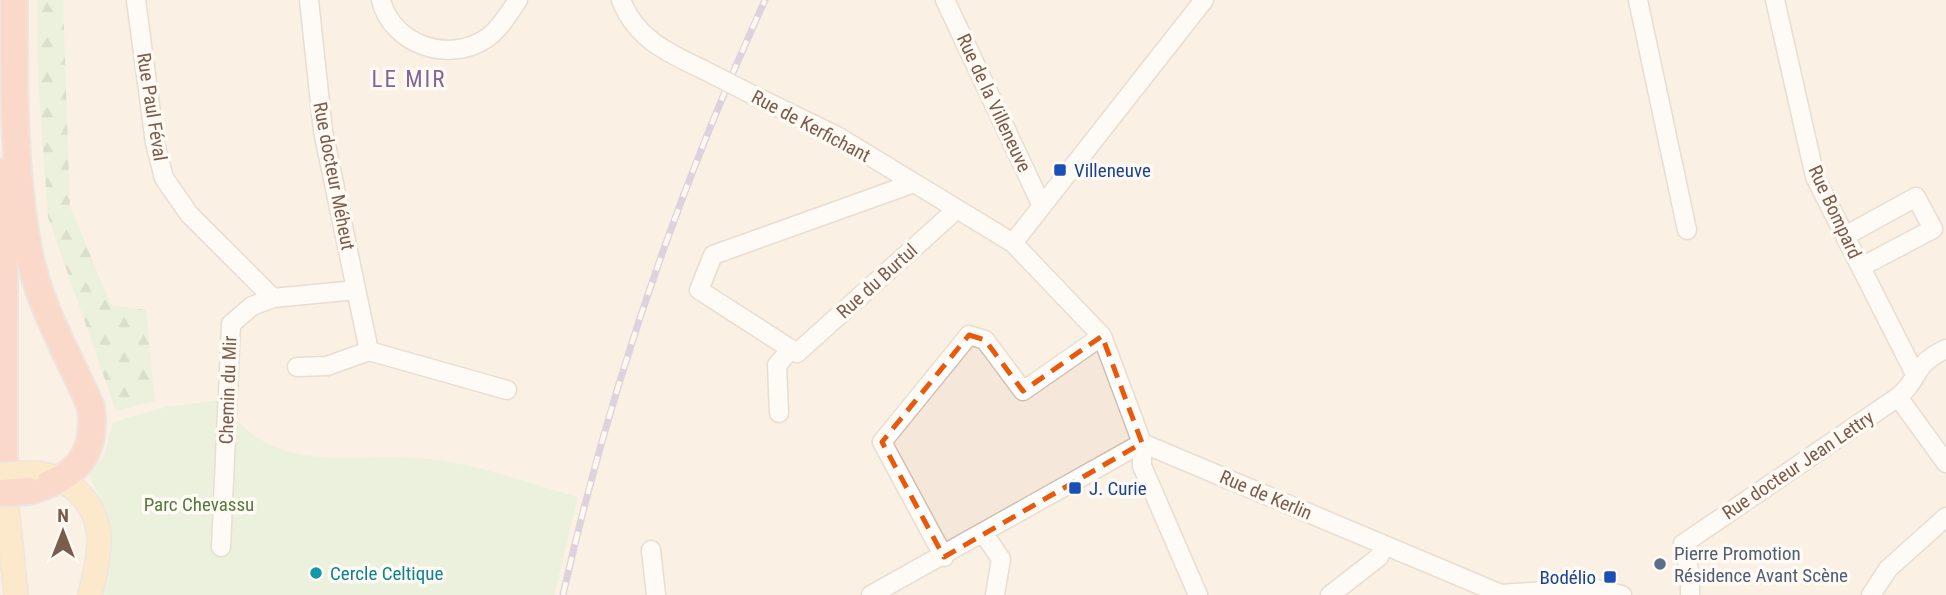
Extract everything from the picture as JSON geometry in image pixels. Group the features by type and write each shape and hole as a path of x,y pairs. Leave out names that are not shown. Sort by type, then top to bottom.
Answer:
{"highway":[{"path":"1,0 12,482"},
{"path":"12,482 62,479 76,470 93,436 91,407 53,323 30,256 15,139 14,0"},
{"path":"0,425 12,482"}],"main road":[{"path":"62,479 81,495 99,528 100,545 90,595"},
{"path":"12,482 16,595"}],"street":[{"name":"Rue Paul Féval","path":"136,0 155,143 164,178 189,214 274,298"},
{"name":"Rue docteur Méheut","path":"309,0 323,131 369,351"},
{"path":"381,0 388,19 411,41 442,50 472,46 485,40 495,32 518,0"},
{"name":"Rue de Kerfichant","path":"621,0 640,32 657,48 837,136 1013,243"},
{"name":"Rue de la Villeneuve","path":"946,0 1042,206"},
{"path":"1198,595 1142,466 1142,443 1102,336 1013,243 1204,0"},
{"path":"1638,0 1687,230"},
{"name":"Rue Bompard","path":"1775,0 1815,177 1914,372"},
{"path":"779,413 777,365 794,351 699,290 713,255 914,183"},
{"path":"1845,236 1916,197 1933,229 1861,267"},
{"name":"Rue du Burtul","path":"794,351 957,209"},
{"name":"Chemin du Mir","path":"221,548 231,324 252,306 274,298 356,289"},
{"path":"944,557 882,442 969,335 985,340 1023,391 1102,336"},
{"name":"Rue docteur Jean Lettry","path":"1690,595 1690,574 1683,544 1898,397 1908,389 1914,372 1927,358 1946,349"},
{"path":"297,367 327,366 369,351 507,390"},
{"path":"1898,397 1946,463"},
{"path":"871,595 944,557 1142,443"},
{"name":"Rue de Kerlin","path":"1142,443 1384,545 1484,591 1501,594 1592,587 1622,595"},
{"path":"1871,595 1888,569 1946,517"},
{"path":"984,534 1001,559 995,595"},
{"path":"1330,595 1379,557 1384,545"},
{"path":"651,550 656,595"}],"highlighted area":[{"path":"969,335 985,340 1023,391 1102,336 1142,443 944,557 882,442"}],"shaded area":[{"path":"0,0 1946,0 1946,595 0,595"}],"green space":[{"path":"37,0 63,0 70,206 111,305 146,310 155,401 116,411 48,217 38,79"},
{"name":"Parc Chevassu","path":"222,400 243,426 267,443 293,453 320,457 408,457 438,460 491,471 578,497 554,595 104,595 110,561 110,534 104,508 89,476 104,455 113,422 166,407"}],"railway":[{"path":"563,595 602,442 649,292 703,145 765,0"}],"place":[{"name":"Villeneuve","path":"1060,170"},
{"name":"J. Curie","path":"1075,488"},
{"name":"Pierre Promotion Résidence Avant Scène","path":"1660,564"},
{"name":"Cercle Celtique","path":"316,573"},
{"name":"Bodélio","path":"1610,577"}],"district":[{"name":"LE MIR","path":"409,79"}]}
